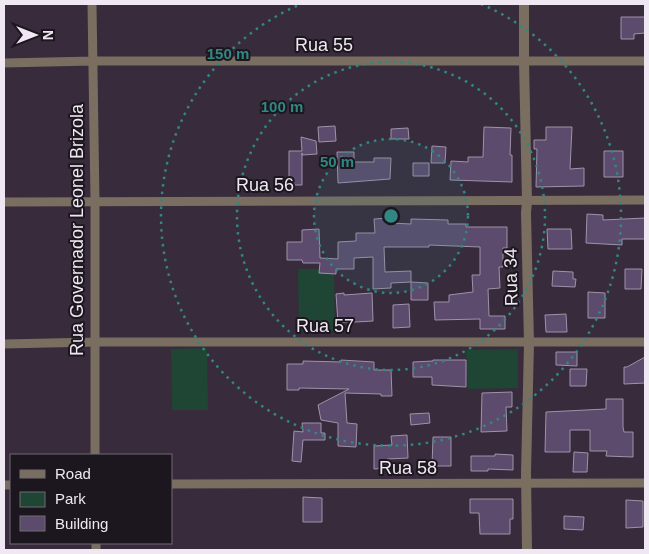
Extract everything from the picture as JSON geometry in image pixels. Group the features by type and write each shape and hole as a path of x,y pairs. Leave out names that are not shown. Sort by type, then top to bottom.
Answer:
{"street":[{"name":"Rua Governador Leonel Brizola","path":"92,4 95,201 95,454"},
{"name":"Rua 34","path":"524,4 529,343 527,376 527,550"},
{"name":"Rua 55","path":"4,63 93,61 645,60"},
{"name":"Rua 56","path":"4,202 645,200"},
{"name":"Rua 57","path":"4,344 94,342 645,342"},
{"name":"Rua 58","path":"172,484 645,483"}],"green space":[{"path":"298,269 334,269 335,331 299,331"},
{"path":"207,348 208,410 172,410 171,349"},
{"path":"518,349 518,388 468,389 466,350"}],"building":[{"path":"621,17 645,17 645,33 634,34 634,39 621,39"},
{"path":"335,126 336,141 319,142 318,127"},
{"path":"484,127 511,128 512,182 450,180 451,161 468,162 468,157 483,157"},
{"path":"546,127 572,127 570,169 584,168 584,186 536,187 537,149 534,149 534,140 546,140"},
{"path":"408,128 409,139 391,139 391,129"},
{"path":"301,137 316,141 317,154 302,155 302,185 289,185 289,151 302,151"},
{"path":"432,146 446,147 445,163 431,163"},
{"path":"604,151 623,151 623,177 604,177"},
{"path":"337,152 354,152 354,162 374,162 374,158 391,158 390,179 338,183"},
{"path":"413,163 429,163 429,176 413,176"},
{"path":"587,214 603,215 603,220 645,218 645,239 622,239 622,245 586,243"},
{"path":"390,218 390,223 411,224 411,219 448,220 448,224 466,224 466,227 507,227 507,248 503,248 503,267 499,267 500,288 488,289 489,316 505,316 505,329 480,329 480,319 435,320 434,302 449,302 449,295 473,292 472,275 480,275 480,247 429,245 429,247 384,247 385,272 411,271 411,282 391,283 391,288 373,289 373,257 354,258 354,269 336,269 336,274 319,273 320,263 303,263 302,260 287,260 287,242 302,242 302,230 319,229 320,258 338,259 338,242 356,241 356,233 375,233 374,219"},
{"path":"547,229 571,229 572,249 548,249"},
{"path":"625,269 642,269 641,289 625,289"},
{"path":"553,271 573,272 573,279 576,279 575,287 552,286"},
{"path":"411,282 428,283 428,300 411,300"},
{"path":"588,292 605,293 605,318 588,318"},
{"path":"344,293 344,295 372,293 373,321 338,323 336,294"},
{"path":"409,304 410,327 393,328 393,305"},
{"path":"566,314 567,332 546,332 545,315"},
{"path":"556,352 577,352 577,366 556,365"},
{"path":"645,357 645,383 624,384 624,367"},
{"path":"341,360 374,362 374,370 391,370 392,396 345,393 347,423 357,424 356,447 338,446 338,423 321,420 318,405 349,389 299,388 299,390 287,390 287,364 303,364 303,361 341,362"},
{"path":"466,360 466,387 432,385 432,377 413,377 413,362"},
{"path":"570,369 587,369 586,386 570,386"},
{"path":"512,392 512,407 506,407 507,431 481,432 482,393"},
{"path":"606,399 623,399 623,427 624,432 633,432 633,457 606,456 607,451 590,451 590,430 570,430 570,452 545,452 546,412 606,409"},
{"path":"429,413 430,423 411,425 410,414"},
{"path":"302,423 321,423 321,433 325,433 325,440 303,440 301,462 292,461 294,431 303,432"},
{"path":"407,435 408,458 387,459 388,468 374,469 374,446 392,445 391,436"},
{"path":"433,437 451,437 451,466 432,466"},
{"path":"574,452 588,453 587,472 573,472"},
{"path":"495,454 513,455 513,470 488,469 488,471 471,471 471,456 495,456"},
{"path":"303,497 322,498 322,522 303,522"},
{"path":"470,499 513,499 513,519 510,519 510,534 480,534 479,513 470,513"},
{"path":"626,500 643,501 643,527 626,528"},
{"path":"564,516 584,517 583,530 564,529"}]}
